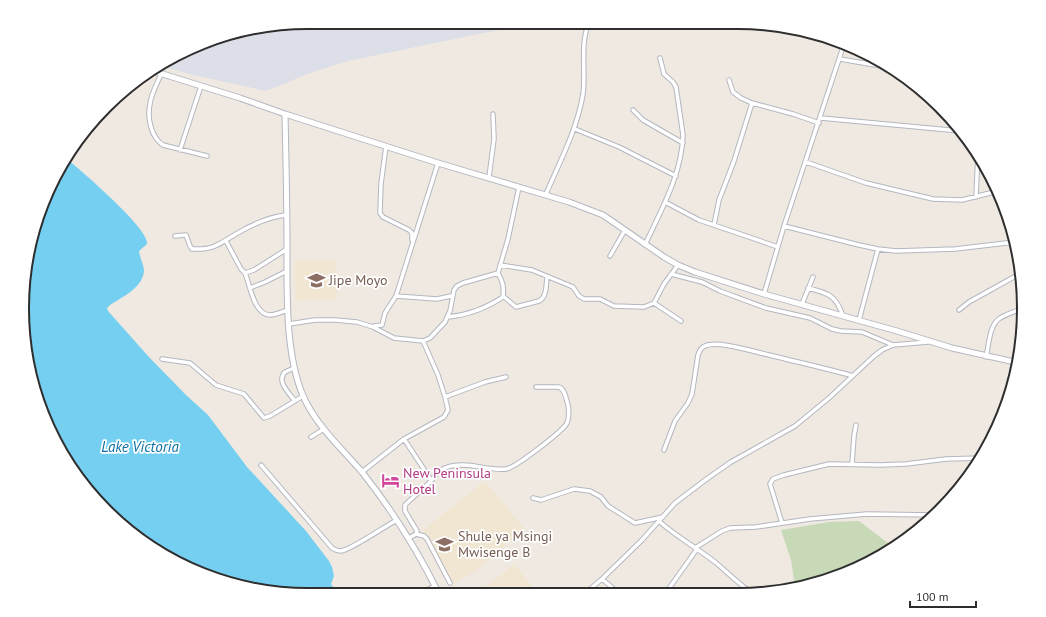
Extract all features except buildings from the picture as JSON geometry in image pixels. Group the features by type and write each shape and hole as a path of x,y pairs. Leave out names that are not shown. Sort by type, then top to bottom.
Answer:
{"main road":[{"path":"158,73 438,163 546,194 581,206 602,215 645,245 678,265 701,274 929,342 986,357 1012,361"},
{"path":"285,114 288,310 291,352 294,368 303,396 310,409 324,429 362,472 397,520 409,538 435,586"}],"street":[{"path":"546,194 574,128 584,84 585,33 586,29"},
{"path":"764,294 784,226 843,49"},
{"path":"645,245 676,176 683,143 676,87 664,74 660,58"},
{"path":"840,59 875,65"},
{"path":"161,74 150,103 149,114 153,135 158,142 163,145 207,156"},
{"path":"729,80 733,92 741,98 752,103 793,114 818,123"},
{"path":"180,150 201,86"},
{"path":"714,225 719,200 734,161 752,103"},
{"path":"633,110 642,120 683,143"},
{"path":"489,177 494,139 492,114"},
{"path":"821,118 953,130"},
{"path":"574,128 631,153 676,176"},
{"path":"386,146 381,184 380,213 383,217 411,231 412,243"},
{"path":"806,162 866,183 933,199 962,200 992,193"},
{"path":"373,327 382,325 385,313 396,296 438,163"},
{"path":"976,197 977,165"},
{"path":"448,316 468,314 479,311 490,306 503,297 503,282 498,273 519,187"},
{"path":"665,202 699,220 778,247"},
{"path":"175,236 186,235 192,249 211,248 220,245 256,224 277,216 286,215"},
{"path":"784,226 878,249 912,251 955,249 1009,243"},
{"path":"610,256 625,230"},
{"path":"226,241 245,274 256,305 262,313 270,315 288,310"},
{"path":"245,274 287,249"},
{"path":"859,320 878,249"},
{"path":"500,265 532,270 573,288 580,297 584,299 600,299 614,306 644,307 654,303 678,265"},
{"path":"250,288 287,271"},
{"path":"289,324 315,320 357,322 373,327 394,338 423,341 430,338 448,316 452,296 457,286 498,273"},
{"path":"671,274 702,282 766,308 810,318 841,332 862,332 893,345"},
{"path":"802,304 813,276"},
{"path":"959,310 969,302 1015,276"},
{"path":"503,296 516,307 542,300 547,277"},
{"path":"808,288 827,293 833,297 839,305 843,316"},
{"path":"396,296 437,299 452,296"},
{"path":"654,303 681,321"},
{"path":"986,357 992,329 996,321 1017,311"},
{"path":"362,472 404,439 444,417 448,410 438,375 423,341"},
{"path":"591,588 660,522 675,503 708,478 755,448 795,426 829,398 882,350 893,345 929,342"},
{"path":"664,450 675,421 688,403 692,394 698,355 701,349 705,346 718,345 744,349 812,364 853,376"},
{"path":"162,359 190,363 216,385 244,394 264,418 270,416 303,396"},
{"path":"294,368 285,372 281,379 295,400"},
{"path":"445,397 485,382 506,377"},
{"path":"416,534 417,528 405,511 404,506 438,472 450,466 463,465 495,469 509,469 525,459 562,430 567,424 569,416 564,391 559,387 536,387"},
{"path":"852,464 856,425"},
{"path":"311,437 324,429"},
{"path":"404,439 431,480"},
{"path":"782,523 771,488 771,481 784,475 821,465 836,463 906,464 946,459 974,458"},
{"path":"261,465 336,551 350,548 397,520"},
{"path":"533,498 542,500 567,491 581,489 596,493 608,506 634,523 663,517"},
{"path":"669,588 696,549 722,531 730,528 756,527 868,514 926,515"},
{"path":"660,522 714,562 744,588"},
{"path":"409,538 416,534 424,536 427,539 450,583"},
{"path":"602,579 613,588"},
{"path":"431,588 435,586"}],"shaded area":[{"path":"308,29 503,29 348,61 310,73 266,91 189,74 167,67 202,50 219,44 254,34 272,31"},
{"name":"Jipe Moyo","path":"335,259 337,299 296,301 294,261"},
{"path":"485,481 524,528 480,568 454,584 422,531"},
{"path":"515,564 533,588 484,588"}],"green space":[{"path":"859,521 889,544 844,567 794,582 791,560 781,530 829,522"}],"water":[{"name":"Lake Victoria","path":"71,162 113,200 138,226 145,236 147,244 139,251 144,270 143,276 132,291 107,308 108,311 148,356 208,415 247,467 306,531 332,567 334,576 331,584 334,588 272,586 254,583 202,567 169,551 124,519 98,493 66,448 50,415 34,363 31,345 29,308 31,272 39,236 50,202"}],"place":[{"name":"Jipe Moyo","path":"316,280"},
{"name":"New Peninsula Hotel","path":"390,481"},
{"name":"Shule ya Msingi Mwisenge B","path":"445,544"}]}
